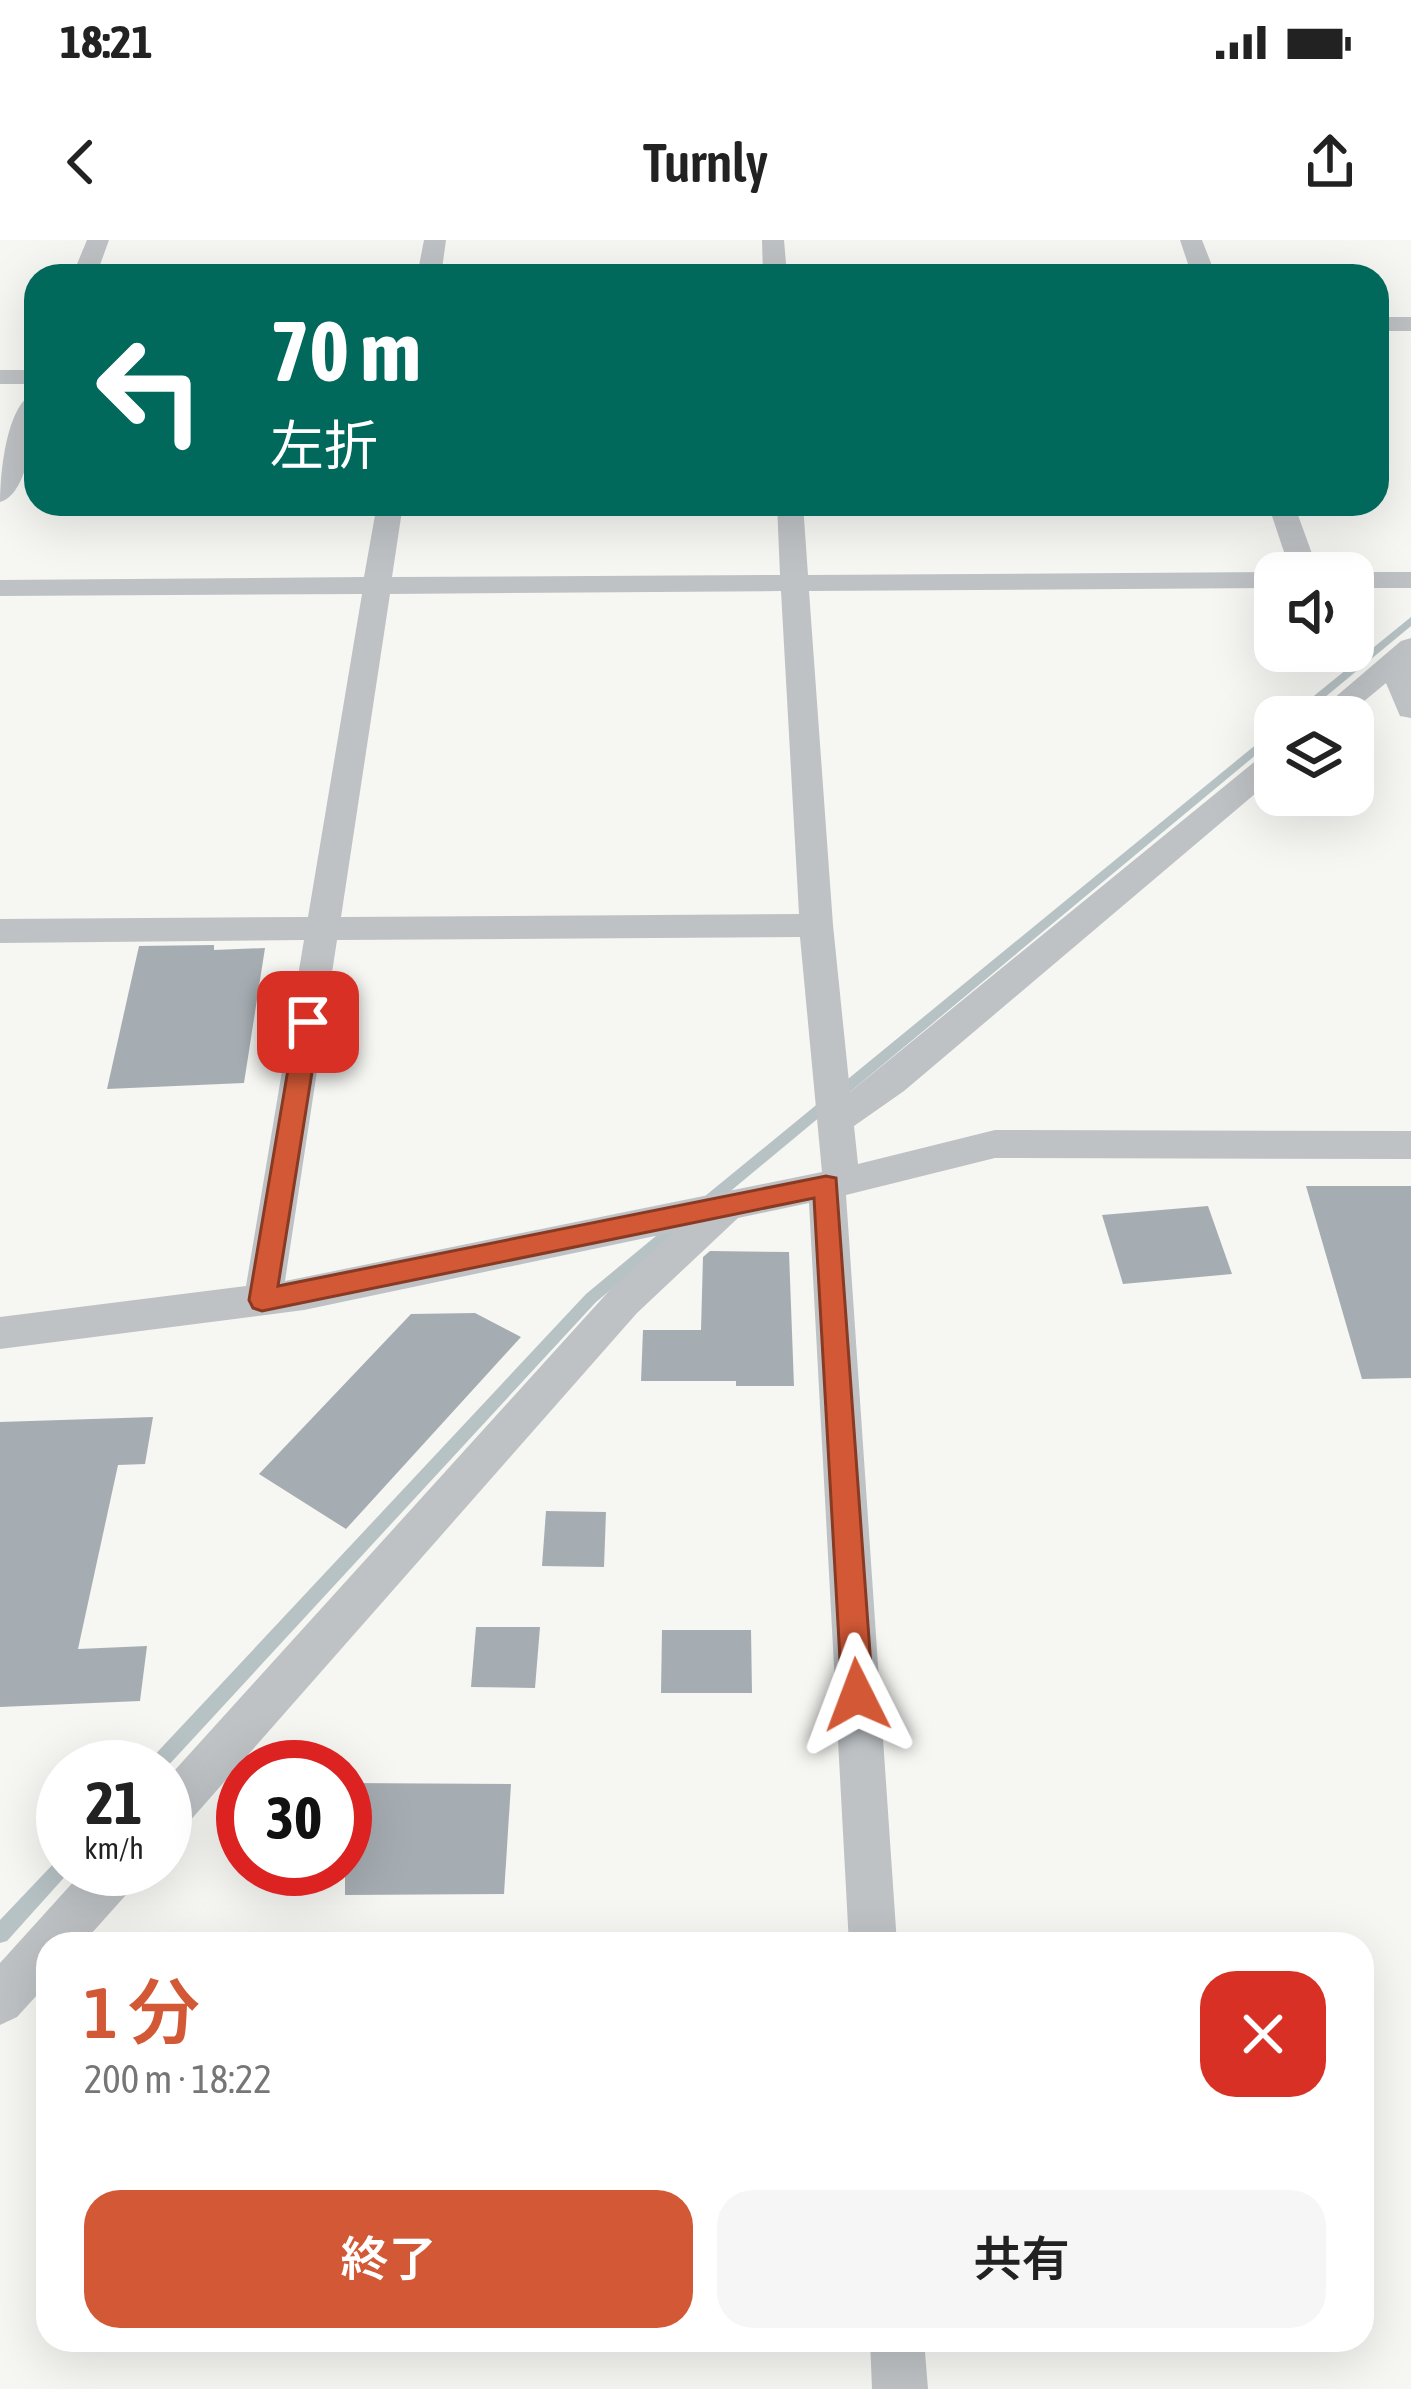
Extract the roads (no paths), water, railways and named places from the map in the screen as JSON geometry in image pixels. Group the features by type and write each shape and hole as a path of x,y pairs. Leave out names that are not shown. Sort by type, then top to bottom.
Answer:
{"street":[{"path":"0,494 24,431"},
{"path":"262,1300 388,516"},
{"path":"791,516 816,925 835,1119 834,1184 872,1932"},
{"path":"1285,516 1298,552"},
{"path":"0,588 1254,580"},
{"path":"1374,580 1411,580"},
{"path":"1402,654 1411,709"},
{"path":"1352,696 1402,654"},
{"path":"835,1119 891,1082 1254,779"},
{"path":"0,931 816,925"},
{"path":"0,1333 262,1300 834,1184 995,1144 1411,1145"},
{"path":"192,1785 623,1302 718,1208"},
{"path":"61,1932 93,1896"},
{"path":"0,2000 36,1960"},
{"path":"898,2352 900,2389"}],"waterway":[{"path":"1319,696 1411,620"},
{"path":"704,1205 1254,750"},
{"path":"180,1740 591,1298 685,1220"},
{"path":"0,1934 36,1895"}]}
